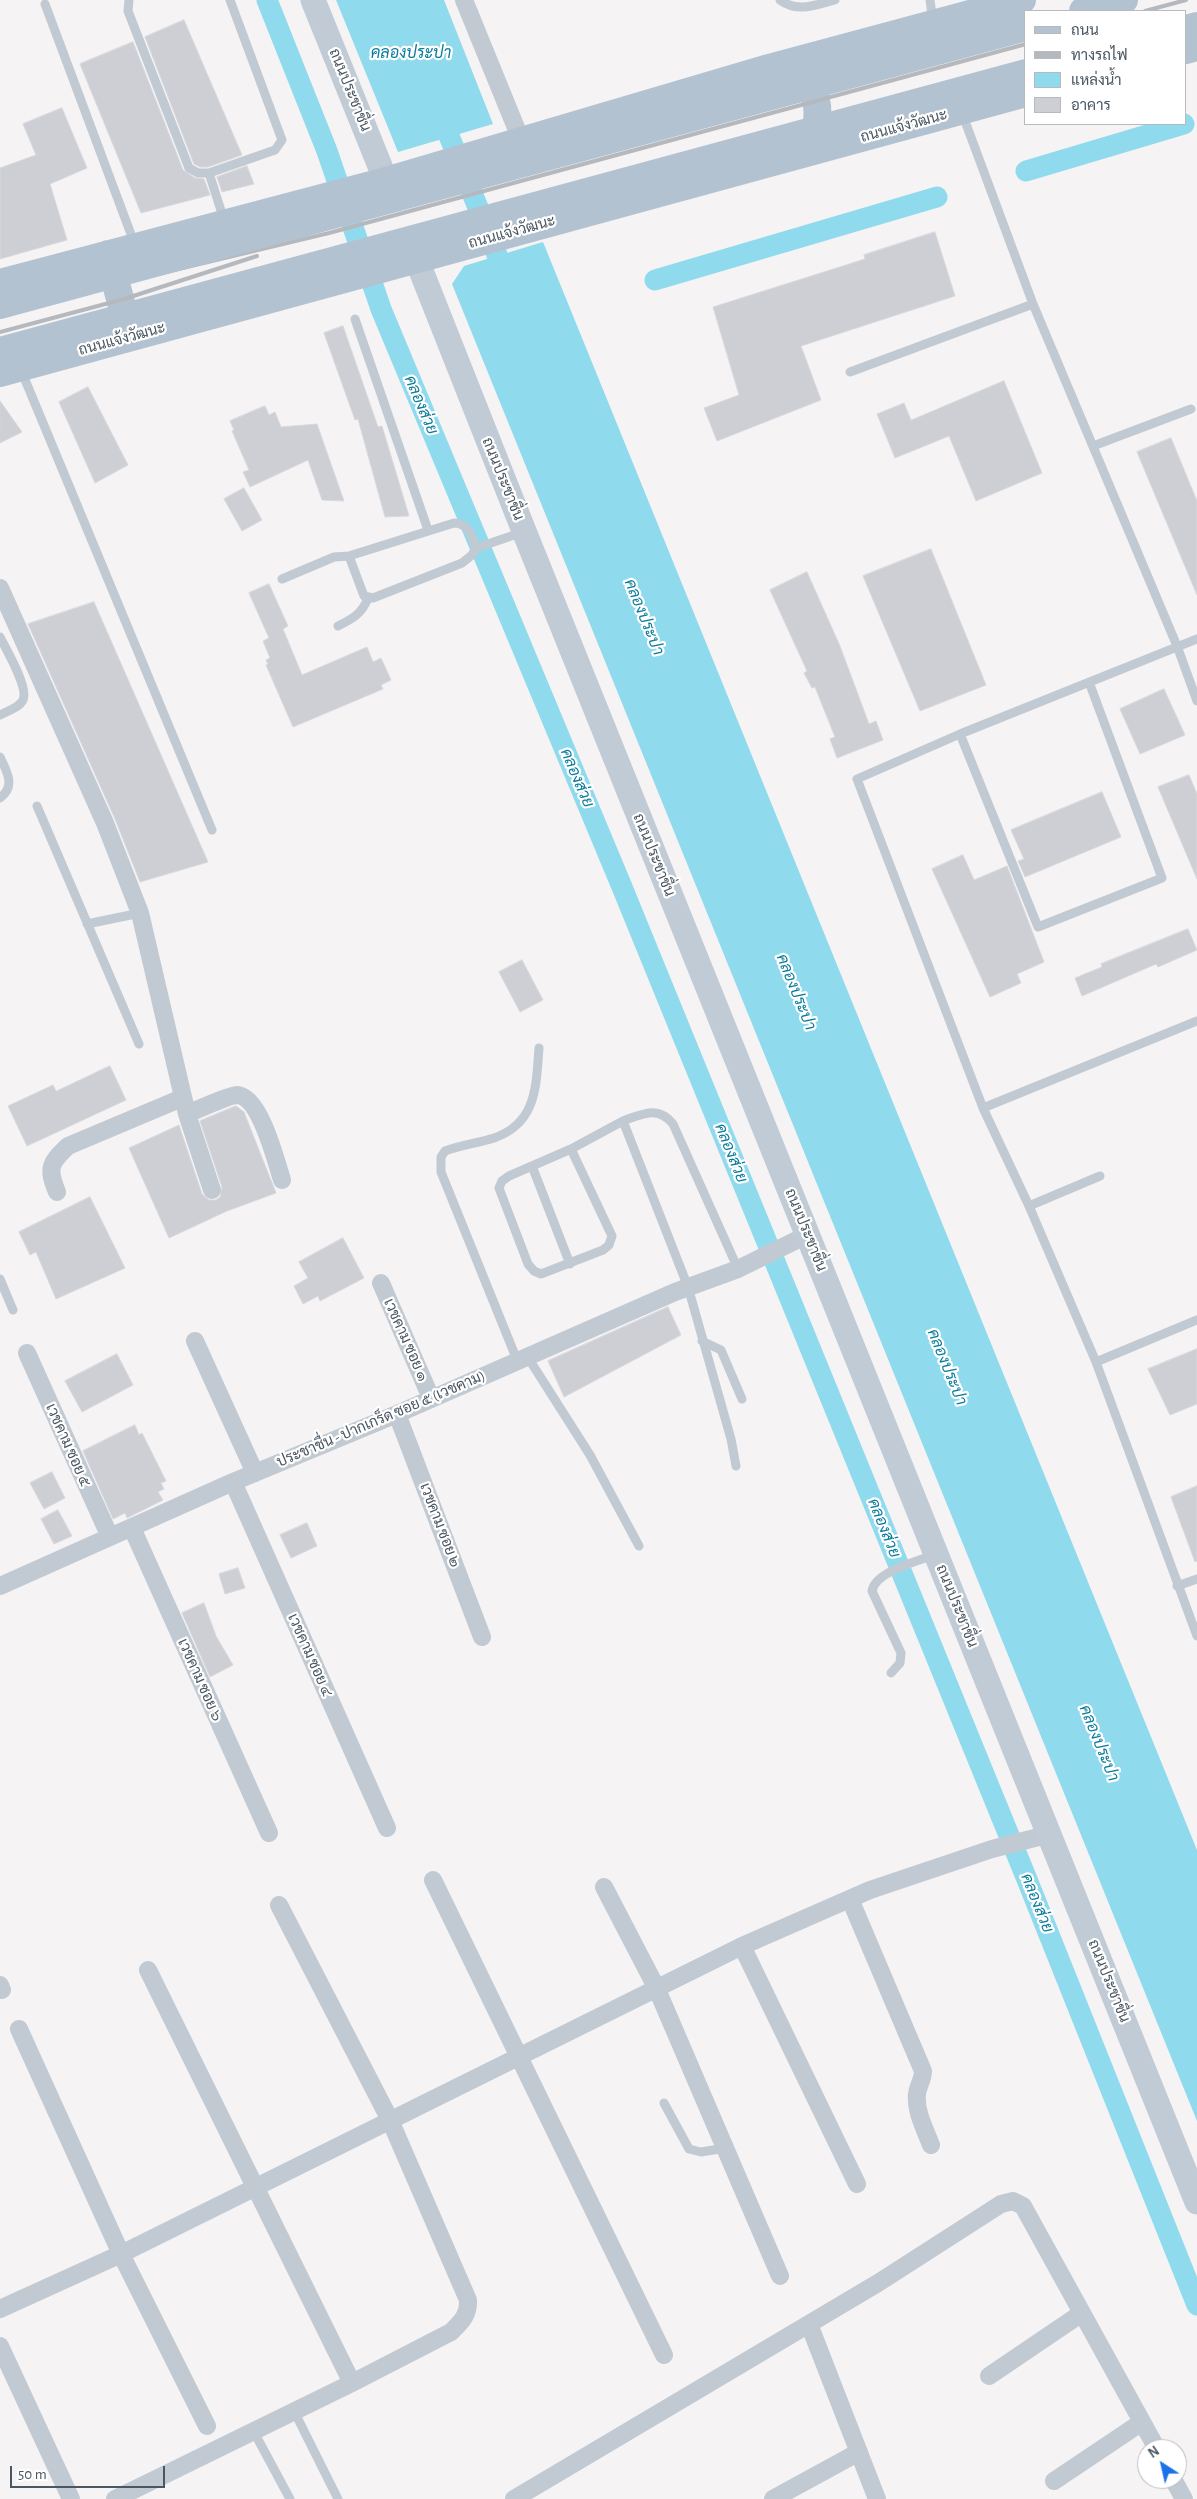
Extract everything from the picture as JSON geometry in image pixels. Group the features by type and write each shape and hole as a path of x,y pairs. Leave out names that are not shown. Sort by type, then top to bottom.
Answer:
{"main road":[{"name":"ถนนประชาชื่น","path":"313,0 386,181"},
{"path":"0,283 386,181 769,68 932,12 1022,0"},
{"path":"1087,10 1124,0"},
{"path":"0,305 1024,28"},
{"path":"769,68 799,71 812,90 819,114 815,135 785,158"},
{"name":"ถนนแจ้งวัฒนะ","path":"7,363 1024,73"},
{"name":"ถนนแจ้งวัฒนะ","path":"7,363 130,336 1024,94"},
{"path":"108,254 130,336"},
{"name":"ถนนประชาชื่น","path":"416,258 514,535 801,1238 927,1557 1197,2202"}],"street":[{"path":"464,0 521,140"},
{"path":"0,588 104,823 140,913 184,1106 212,1190"},
{"path":"57,1192 50,1175 54,1160 68,1146 184,1106 236,1095 247,1098 260,1116 282,1180"},
{"name":"ประชาชื่น - ปากเกร็ด ซอย ๕ (เวชคาม)","path":"0,1586 233,1482 397,1414 688,1287 738,1269 801,1238"},
{"name":"เวชคาม ซอย ๑","path":"381,1283 431,1398"},
{"path":"195,1341 255,1473"},
{"name":"เวชคาม ซอย ๕","path":"27,1353 110,1537"},
{"name":"เวชคาม ซอย ๒","path":"397,1414 482,1637"},
{"name":"เวชคาม ซอย ๔","path":"233,1482 387,1828"},
{"name":"เวชคาม ซอย ๖","path":"132,1528 269,1833"},
{"path":"0,2309 120,2254 742,1946 850,1898 992,1850 1044,1836"},
{"path":"433,1880 664,2355"},
{"path":"604,1888 656,1987 780,2276"},
{"path":"850,1898 923,2071 923,2081 917,2093 918,2111 931,2145"},
{"path":"114,2499 352,2384 451,2332 461,2322 468,2310 468,2300 390,2120 279,1905"},
{"path":"742,1946 857,2184"},
{"path":"148,1970 352,2384"},
{"path":"19,2029 120,2254 207,2426"},
{"path":"514,2499 809,2324 1001,2204 1013,2201 1023,2206 1151,2439"},
{"path":"989,2376 1082,2313"},
{"path":"809,2324 878,2499"},
{"path":"0,2346 71,2499"},
{"path":"1054,2481 1142,2422"},
{"path":"773,2499 859,2452"}],"lane":[{"path":"129,0 128,11 189,168 198,173 209,173 275,150 282,140 230,0"},
{"path":"780,0 787,6 803,9 835,0"},
{"path":"45,4 136,247"},
{"path":"961,111 1033,304 1177,646 1197,702"},
{"path":"209,173 225,223"},
{"path":"850,372 1033,304"},
{"path":"355,318 428,530"},
{"path":"7,363 212,830"},
{"path":"1093,446 1191,409"},
{"path":"282,579 334,558 349,556 428,530 460,523 467,528 476,548"},
{"path":"338,626 356,617 365,606 368,598 462,563 472,555 476,548 514,535"},
{"path":"349,556 364,596 368,598"},
{"path":"0,637 23,684 25,695 20,704 0,715"},
{"path":"1197,639 960,734 857,779 983,1108 1029,1206 1096,1362 1197,1636"},
{"path":"960,734 1038,927 1162,878 1088,682"},
{"path":"0,757 9,779 7,791 0,798"},
{"path":"37,806 139,1044"},
{"path":"87,924 140,913"},
{"path":"983,1108 1197,1021"},
{"path":"539,1048 536,1093 526,1114 512,1130 493,1138 445,1151 440,1164 440,1172 522,1358 590,1455 640,1546"},
{"path":"572,1148 612,1236 609,1245 603,1250 541,1274 534,1271 528,1264 502,1200 499,1188 502,1181 572,1148 623,1120 656,1112 666,1115 673,1124 738,1269"},
{"path":"623,1120 688,1287 731,1439 736,1466"},
{"path":"532,1166 570,1264"},
{"path":"1029,1206 1100,1176"},
{"path":"0,1279 12,1310"},
{"path":"1096,1362 1197,1320"},
{"path":"702,1341 721,1350 742,1399"},
{"path":"891,1673 900,1663 900,1653 872,1591 876,1581 883,1575 927,1557"},
{"path":"1177,1586 1197,1579"},
{"path":"664,2103 689,2149 701,2152 726,2148"},
{"path":"294,2411 338,2499"},
{"path":"254,2432 290,2499"}],"water":[{"name":"คลองประปา","path":"336,0 444,0 493,124 398,152"},
{"path":"543,242 1197,1850 1197,2121 452,284 464,266"}],"building":[{"path":"184,20 242,155 208,167 200,167 194,164 145,37"},
{"path":"133,42 183,170 195,178 204,179 210,195 141,213 80,64"},
{"path":"62,108 87,168 50,184 67,240 0,259 0,168 36,155 23,124"},
{"path":"247,166 254,184 222,192 217,177"},
{"path":"935,232 955,296 801,346 821,400 717,441 704,408 739,395 713,307 865,259 864,255"},
{"path":"343,326 378,427 382,426 409,516 385,517 358,419 355,420 324,333"},
{"path":"1004,381 1042,473 976,501 949,436 895,458 877,414 904,403 911,420"},
{"path":"88,387 128,465 95,483 59,402"},
{"path":"0,401 22,432 0,443"},
{"path":"265,406 269,415 275,412 281,427 317,424 344,501 322,500 308,460 250,487 243,472 249,470 232,431 234,430 230,421"},
{"path":"1171,438 1197,501 1197,595 1137,452"},
{"path":"244,488 262,520 242,531 224,499"},
{"path":"931,549 986,685 920,711 863,576"},
{"path":"807,572 840,646 869,724 876,721 883,740 837,758 830,739 835,737 815,687 812,688 804,673 807,671 770,590"},
{"path":"269,584 288,626 283,629 302,675 367,647 373,662 381,658 391,680 381,685 383,689 293,727 266,665 268,664 266,660 270,658 263,641 269,638 249,593"},
{"path":"94,602 208,862 140,882 115,819 28,624"},
{"path":"1164,689 1185,735 1140,754 1120,709"},
{"path":"1189,775 1197,794 1197,879 1158,787"},
{"path":"1102,792 1121,837 1025,877 1018,861 1024,859 1011,830"},
{"path":"963,855 974,880 1007,866 1044,962 1017,974 1021,983 990,997 932,869"},
{"path":"1188,929 1197,950 1158,967 1156,964 1082,996 1075,978 1102,967 1101,964"},
{"path":"522,960 543,1000 520,1012 499,972"},
{"path":"110,1066 126,1100 27,1146 8,1106 53,1085 56,1091"},
{"path":"236,1106 244,1112 276,1193 227,1211 169,1238 129,1148 179,1125 202,1194 209,1200 216,1200 220,1197 222,1187 200,1121"},
{"path":"90,1197 125,1268 56,1299 36,1252 30,1255 19,1232"},
{"path":"343,1238 364,1278 320,1301 318,1296 303,1304 294,1286 308,1278 299,1262"},
{"path":"668,1307 681,1335 564,1397 548,1361"},
{"path":"1197,1349 1197,1404 1170,1415 1148,1369"},
{"path":"117,1354 133,1385 82,1412 65,1381"},
{"path":"135,1425 139,1435 142,1433 166,1481 161,1483 164,1489 158,1492 163,1500 127,1518 125,1513 113,1519 83,1451"},
{"path":"52,1472 65,1498 44,1509 30,1483"},
{"path":"1197,1486 1197,1561 1195,1562 1171,1497"},
{"path":"58,1510 72,1536 54,1544 41,1519"},
{"path":"307,1523 317,1546 291,1558 280,1535"},
{"path":"238,1568 245,1588 225,1594 219,1574"},
{"path":"204,1603 216,1636 233,1665 210,1677 182,1613"}],"waterway":[{"name":"คลองส่วย","path":"267,0 327,151 381,309 622,887 1026,1877 1197,2305"},
{"name":"คลองประปา","path":"439,111 508,282"},
{"path":"1026,171 1181,125"},
{"path":"655,280 937,197"}],"railway":[{"path":"1149,10 1186,0"},
{"path":"0,314 329,233 1024,45"},
{"path":"0,332 124,299 257,256"}]}
